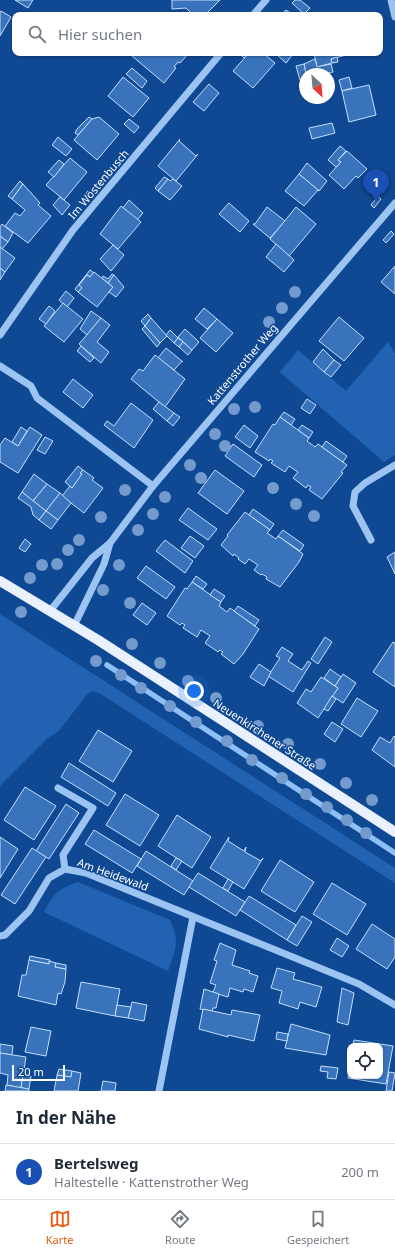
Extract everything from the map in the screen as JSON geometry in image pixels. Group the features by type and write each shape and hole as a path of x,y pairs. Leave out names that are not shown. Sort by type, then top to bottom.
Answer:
{"main road":[{"name":"Neuenkirchener Straße","path":"0,581 74,626 395,832"}],"street":[{"path":"256,12 266,0"},
{"path":"391,0 395,17"},
{"name":"Im Wöstenbusch","path":"0,335 73,230 218,56"},
{"name":"Kattenstrother Weg","path":"50,611 92,558 110,544 153,486 395,203"},
{"path":"0,366 32,386 37,398 153,486"},
{"path":"371,540 353,506 355,492 365,483 395,465"},
{"name":"Kattenstrother Weg","path":"74,626 104,564 110,544"},
{"path":"58,788 92,808 63,855 66,869"},
{"name":"Am Heidewald","path":"2,936 29,910 49,878 66,869 86,873 359,984 395,1005"},
{"path":"159,1091 193,917"}],"shaded area":[{"path":"388,342 395,354 395,455 384,462 280,372 298,350 346,391"},
{"path":"0,614 395,868 395,883 99,693 92,691 88,693 59,731 49,737 0,786"},
{"path":"78,882 170,920 175,934 176,946 168,971 44,912 57,892"}],"building":[{"path":"15,0 33,0 28,8"},
{"path":"172,0 220,0 208,12 190,12 186,8 172,9"},
{"path":"295,0 300,0 310,8 306,12 302,12 292,3"},
{"path":"1,11 11,17 0,36 0,12"},
{"path":"132,56 186,56 180,63 178,62 174,67 176,68 164,83"},
{"path":"246,56 267,56 275,63 253,88 233,71"},
{"path":"278,56 291,56 286,63"},
{"path":"315,56 342,56 331,59 332,63 317,67"},
{"path":"337,57 338,62 332,63 331,59"},
{"path":"315,59 317,67 331,64 332,68 305,68 304,64"},
{"path":"304,64 305,68 299,68 299,76 296,66"},
{"path":"132,68 147,81 142,88 126,74"},
{"path":"123,77 149,98 133,117 108,96"},
{"path":"349,77 352,88 342,91 339,80"},
{"path":"209,84 219,93 204,111 193,102"},
{"path":"369,85 376,115 349,122 342,91"},
{"path":"89,117 92,119 78,135 75,133 77,129"},
{"path":"99,117 119,134 97,160 74,140 92,119"},
{"path":"129,119 139,127 134,133 124,124"},
{"path":"332,123 335,133 312,139 309,128"},
{"path":"58,137 72,149 66,156 52,145"},
{"path":"180,139 179,141 196,156 198,154 176,181 158,166"},
{"path":"340,146 346,151 338,160 341,162 336,167 328,160"},
{"path":"347,151 367,169 358,178 356,176 344,189 329,175 341,162 338,160"},
{"path":"70,158 87,172 64,200 46,185"},
{"path":"59,160 64,164 54,177 48,172"},
{"path":"307,163 327,181 319,191 299,174"},
{"path":"299,174 318,190 304,206 285,191"},
{"path":"164,177 168,179 158,191 155,188"},
{"path":"168,179 170,181 173,179 182,186 170,200 158,191"},
{"path":"20,181 23,184 12,199 8,196"},
{"path":"23,184 40,203 38,205 51,216 28,243 5,226 15,213 20,216 25,210 12,199"},
{"path":"378,196 381,199 374,208 371,205"},
{"path":"60,197 70,205 62,215 53,205"},
{"path":"129,200 143,213 137,220 123,208"},
{"path":"229,203 249,221 240,232 219,214"},
{"path":"121,206 141,222 118,249 100,234"},
{"path":"267,207 285,221 270,238 253,224 255,224"},
{"path":"296,207 316,224 289,256 270,239"},
{"path":"2,224 13,233 8,242 0,236 0,227"},
{"path":"391,231 394,234 386,243 383,240"},
{"path":"0,236 8,242 2,249 0,247"},
{"path":"276,244 294,260 284,272 266,257"},
{"path":"113,245 124,255 111,271 100,259"},
{"path":"0,247 15,258 5,272 0,268"},
{"path":"395,266 395,294 381,282"},
{"path":"0,268 5,272 0,280"},
{"path":"90,270 94,273 90,277 87,275 79,285 82,288 78,292 75,289"},
{"path":"94,272 113,287 97,307 78,292 82,288 79,285 87,275 90,277"},
{"path":"112,274 114,275 108,283 102,278 103,276 108,279"},
{"path":"114,275 124,287 116,297 109,292 113,287 108,283"},
{"path":"66,291 74,298 67,307 59,300"},
{"path":"63,303 83,319 64,342 44,326"},
{"path":"49,306 55,311 46,324 39,319"},
{"path":"204,308 217,319 207,329 195,319"},
{"path":"91,311 101,318 87,335 80,329"},
{"path":"148,314 151,318 145,326 141,321"},
{"path":"339,317 364,338 344,361 319,341"},
{"path":"101,318 110,325 97,342 109,352 101,363 79,344"},
{"path":"151,318 167,336 160,343 145,326"},
{"path":"217,319 233,333 216,352 200,338"},
{"path":"145,326 160,343 157,347 142,329"},
{"path":"185,329 199,342 192,350 178,337"},
{"path":"170,330 178,338 174,343 166,335"},
{"path":"178,338 183,342 179,347 174,343"},
{"path":"183,342 192,350 188,355 179,347"},
{"path":"81,346 94,358 90,362 77,351"},
{"path":"166,348 182,361 174,370 158,358"},
{"path":"323,349 334,360 324,372 313,362"},
{"path":"155,355 185,379 165,407 131,379 139,369 143,371"},
{"path":"334,360 341,365 331,377 324,372"},
{"path":"73,379 93,395 83,408 63,392"},
{"path":"307,399 316,405 310,414 301,408"},
{"path":"159,402 174,413 167,421 153,409"},
{"path":"131,403 153,420 134,448 104,425 107,421 114,426"},
{"path":"284,412 295,419 291,425 280,417"},
{"path":"174,413 180,417 173,426 167,421"},
{"path":"280,417 309,438 307,441 315,447 318,444 347,465 341,472 343,473 322,499 309,490 311,487 308,485 306,488 293,478 298,472 289,466 285,472 271,463 273,461 270,459 269,461 255,452 273,424 275,425"},
{"path":"244,425 258,436 250,448 235,437"},
{"path":"302,425 313,432 309,438 298,430"},
{"path":"21,427 27,431 18,446 12,442"},
{"path":"30,427 42,435 18,473 0,462 0,445 5,438 18,446"},
{"path":"45,437 53,441 45,454 37,450"},
{"path":"326,441 347,456 343,462 322,447"},
{"path":"233,444 262,465 254,477 225,456"},
{"path":"78,466 83,470 80,473 82,474 72,488 65,482"},
{"path":"83,470 94,478 92,480 103,488 84,513 62,496 70,486 72,488 82,474 80,473"},
{"path":"215,470 244,491 227,514 198,493"},
{"path":"34,474 47,484 33,501 22,492"},
{"path":"47,484 60,493 46,511 33,501"},
{"path":"22,492 46,511 39,520 33,515 31,507 18,498"},
{"path":"60,493 71,503 58,520 46,511"},
{"path":"188,508 217,529 208,540 179,520"},
{"path":"253,509 274,524 270,530 249,515"},
{"path":"46,511 58,520 51,529 39,520"},
{"path":"245,512 270,530 267,533 276,539 278,536 303,554 299,562 280,587 266,579 267,577 254,570 258,565 249,559 245,564 221,545"},
{"path":"283,530 304,545 300,551 278,536"},
{"path":"190,536 204,546 195,558 181,548"},
{"path":"25,539 31,544 25,552 19,548"},
{"path":"165,540 193,561 185,573 156,551"},
{"path":"395,552 395,574 387,557"},
{"path":"146,566 175,587 166,599 137,578"},
{"path":"196,576 207,584 203,589 192,582"},
{"path":"192,582 221,602 219,606 227,612 230,608 259,629 243,654 234,664 221,654 223,652 220,650 218,652 205,643 210,636 201,630 197,637 183,628 185,625 182,623 180,625 167,616 185,588 187,589"},
{"path":"214,589 225,596 221,602 210,595"},
{"path":"142,603 156,613 147,625 133,615"},
{"path":"238,606 259,620 255,626 234,611"},
{"path":"325,637 332,642 318,664 311,659"},
{"path":"393,642 395,643 395,687 373,672"},
{"path":"282,647 293,654 288,661 302,670 308,661 311,663 293,692 268,676 280,658 276,656"},
{"path":"259,664 271,672 264,686 250,677"},
{"path":"330,669 341,677 335,686 324,678"},
{"path":"343,674 356,683 343,703 332,696 338,688 335,686"},
{"path":"321,677 338,688 318,718 297,703 306,689 311,692"},
{"path":"332,696 336,699 328,711 324,709"},
{"path":"357,698 378,711 361,737 341,724"},
{"path":"332,722 343,729 335,742 324,734"},
{"path":"98,730 132,751 113,782 79,761"},
{"path":"394,736 395,767 372,750 380,737 390,743"},
{"path":"69,763 116,793 108,806 61,777"},
{"path":"25,787 56,806 34,840 4,820"},
{"path":"125,794 159,815 140,846 106,825"},
{"path":"66,804 79,813 49,859 36,851"},
{"path":"177,815 211,837 192,868 158,846"},
{"path":"94,830 141,859 132,873 85,844"},
{"path":"0,837 18,849 0,878"},
{"path":"229,837 228,841 244,851 246,847 245,852 261,861 263,858 244,889 210,868"},
{"path":"32,848 46,857 15,904 1,895"},
{"path":"146,851 193,881 184,895 137,866"},
{"path":"176,858 182,861 176,870 171,866"},
{"path":"280,860 314,882 295,912 261,891"},
{"path":"198,873 245,902 236,916 189,887"},
{"path":"228,879 233,882 228,891 223,888"},
{"path":"332,883 366,904 347,935 313,914"},
{"path":"249,896 296,925 287,940 240,910"},
{"path":"302,916 312,922 297,946 287,940"},
{"path":"372,924 395,939 395,957 387,969 356,949"},
{"path":"337,938 349,946 342,957 330,950"},
{"path":"220,943 236,950 232,965 250,971 249,973 258,976 253,992 244,989 243,992 230,988 228,997 211,992 213,992 216,985 210,983 217,961 214,960"},
{"path":"30,956 50,960 49,964 29,960"},
{"path":"29,960 49,964 49,961 56,963 55,967 66,969 65,982 61,994 58,993 56,1005 18,996 22,975 26,975"},
{"path":"56,963 66,965 66,969 55,967"},
{"path":"277,968 295,973 293,979 322,987 316,1007 300,1002 298,1009 279,1003 282,991 271,988"},
{"path":"81,982 120,989 115,1016 76,1008"},
{"path":"342,988 354,993 348,1025 337,1022"},
{"path":"204,989 219,994 216,1008 213,1008 212,1011 200,1009"},
{"path":"132,1002 147,1005 144,1021 128,1018"},
{"path":"117,1005 131,1007 128,1018 115,1016"},
{"path":"203,1009 231,1015 232,1010 260,1015 254,1041 228,1035 228,1037 199,1029"},
{"path":"291,1024 330,1035 326,1055 285,1048"},
{"path":"31,1027 51,1031 46,1056 25,1052"},
{"path":"277,1032 288,1034 287,1041 276,1039"},
{"path":"354,1040 374,1043 354,1043"},
{"path":"0,1044 13,1046 12,1055 0,1053"},
{"path":"383,1044 393,1046 386,1084 354,1079 383,1079"},
{"path":"0,1053 26,1057 21,1088 7,1085 8,1075 0,1073"},
{"path":"321,1066 338,1068 336,1079 327,1078 328,1072 320,1071"},
{"path":"59,1069 72,1071 71,1077 57,1075"},
{"path":"72,1071 81,1073 78,1091 54,1091 57,1075 71,1077"},
{"path":"389,1072 395,1073 392,1091 386,1091"},
{"path":"23,1075 31,1076 29,1089 21,1088"},
{"path":"103,1081 116,1083 115,1091 101,1091"},
{"path":"6,1085 29,1089 29,1091 5,1091"}],"waterway":[{"path":"107,665 395,853"}],"place":[{"name":"Bertelsweg","path":"376,202"}]}
